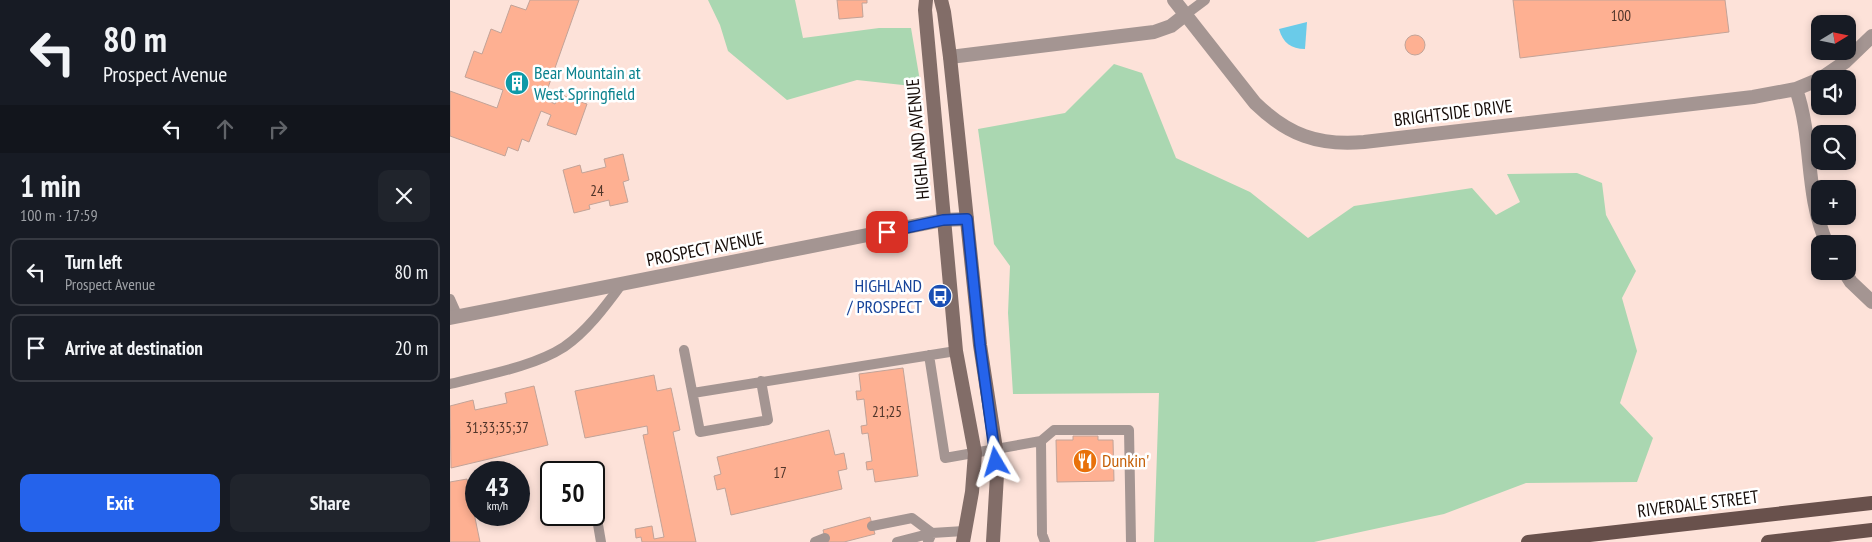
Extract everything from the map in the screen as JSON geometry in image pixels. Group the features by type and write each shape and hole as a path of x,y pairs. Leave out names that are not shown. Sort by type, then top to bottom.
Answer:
{"main road":[{"name":"HIGHLAND AVENUE","path":"926,0 925,10 956,350 975,453 972,492 964,537"},
{"path":"941,0 950,57 980,345 996,449 997,475 993,542"},
{"name":"RIVERDALE STREET","path":"1528,542 1872,504"},
{"path":"1768,542 1872,531"}],"street":[{"name":"BRIGHTSIDE DRIVE","path":"1174,0 1255,104 1267,116 1294,132 1329,143 1403,137 1753,97 1796,89 1811,83"},
{"path":"950,57 1154,32 1171,26 1185,15"},
{"name":"BRIGHTSIDE DRIVE","path":"1833,70 1845,62 1872,36"},
{"path":"1796,89 1806,127 1814,206 1824,235"},
{"name":"PROSPECT AVENUE","path":"454,318 943,220 967,219"},
{"path":"1851,280 1872,302"}],"lane":[{"path":"1185,15 1205,0"},
{"path":"450,384 526,364 564,347 596,317 621,285"},
{"path":"450,299 454,318"},
{"path":"684,350 700,432 768,420 761,381"},
{"path":"693,393 956,350"},
{"path":"929,355 945,458 1041,441 1054,430 1129,430 1131,542"},
{"path":"1041,441 1042,534 1044,542"},
{"path":"872,526 912,518 930,538"},
{"path":"598,526 601,542"},
{"path":"897,542 930,538 964,537"}],"green space":[{"path":"708,0 795,0 803,38 879,28 911,28 921,87 857,80 787,100 728,51 720,25"},
{"path":"1114,64 1142,73 1176,158 1250,192 1308,238 1354,206 1472,188 1496,215 1520,202 1507,174 1577,173 1602,183 1606,215 1636,271 1622,298 1637,351 1620,403 1653,438 1637,482 1526,483 1444,514 1314,542 1154,542 1159,393 1013,394 1008,313 1010,266 994,244 978,129 1065,113"}],"water":[{"path":"1307,22 1305,49 1296,48 1285,41 1279,29"}],"building":[{"name":"Bear Mountain at West Springfield","path":"530,0 579,0 544,99 555,104 559,94 587,104 576,135 547,125 551,115 541,111 529,142 522,139 518,151 508,147 505,156 450,136 450,91 497,108 503,90 465,77 474,51 482,54 491,29 501,33 511,5 526,10"},
{"path":"837,0 867,0 867,3 862,3 863,17 839,19"},
{"path":"1513,0 1725,0 1729,32 1520,58"},
{"path":"1415,35 1422,38 1425,45 1422,52 1415,55 1408,52 1405,45 1408,38"},
{"path":"623,154 629,180 623,182 628,202 610,206 609,200 589,205 590,209 574,213 563,170 580,165 582,173 606,167 604,159"},
{"path":"903,368 918,476 875,482 873,469 867,470 866,462 872,461 868,433 862,434 861,426 867,425 864,399 857,400 856,391 861,391 859,374"},
{"path":"654,375 657,391 671,388 680,430 673,432 696,542 642,542 641,537 636,538 635,529 652,526 654,539 664,537 643,435 648,434 647,426 585,438 575,391"},
{"path":"534,386 548,445 481,461 465,461 465,465 451,468 450,406 473,400 475,410 507,403 505,393"},
{"path":"829,430 835,455 844,453 847,469 838,471 842,489 731,515 725,488 717,490 714,476 721,474 717,457"},
{"name":"Dunkin'","path":"1073,436 1098,436 1098,440 1113,440 1114,481 1057,482 1056,440 1073,440"},
{"path":"465,479 465,526 477,526 480,542 450,542 450,482"},
{"path":"870,517 875,534 844,542 826,542 823,530"}],"place":[{"name":"Bear Mountain at West Springfield","path":"517,83"},
{"name":"HIGHLAND / PROSPECT","path":"940,296"},
{"name":"Dunkin'","path":"1085,461"}],"route":[{"path":"887,232 943,220 967,219 980,345 996,449 996,462"}]}
